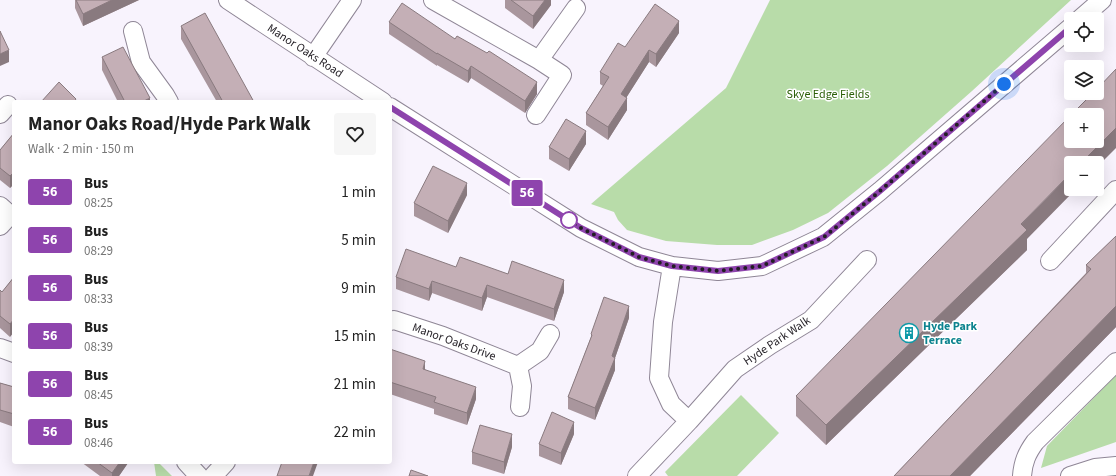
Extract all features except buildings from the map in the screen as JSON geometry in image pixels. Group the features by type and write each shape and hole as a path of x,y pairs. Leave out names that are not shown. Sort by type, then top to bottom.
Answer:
{"street":[{"name":"Manor Oaks Road","path":"228,0 380,100"},
{"path":"314,57 352,0"},
{"path":"433,0 539,60 562,76 536,115"},
{"path":"1088,12 1102,0"},
{"path":"539,60 576,8"},
{"path":"132,31 141,62 168,100"},
{"path":"392,108 581,228 639,257 672,266 718,271 762,266 824,237 892,181 1064,33"},
{"path":"1050,261 1116,190"},
{"path":"0,206 10,215 0,226"},
{"name":"Hyde Park Walk","path":"637,476 689,422 735,369 770,345 811,320 867,260"},
{"path":"672,266 663,322 659,378 671,404 689,422"},
{"name":"Manor Oaks Drive","path":"392,320 443,336 518,366"},
{"path":"520,407 522,386 518,366 540,351 550,334"},
{"path":"0,348 12,352"},
{"path":"1022,476 1022,468 1026,455 1035,442 1116,362"},
{"path":"188,464 199,476"},
{"path":"213,476 224,464"},
{"path":"1070,476 1095,468 1116,466"}],"green space":[{"name":"Skye Edge Fields","path":"770,0 1071,0 972,91 887,166 828,213 793,230 752,245 717,245 666,241 627,230 618,220 614,212 591,204 726,88"},
{"path":"1116,375 1116,442 1041,468 1047,446"},
{"path":"741,395 779,433 737,476 668,476 665,472"},
{"path":"154,464 160,464 172,476 156,476"}],"bus line":[{"name":"56","path":"392,108 581,228 639,257 672,266 718,271 762,266 824,237 880,191 1064,33"}],"place":[{"name":"Hyde Park Terrace","path":"909,333"}],"route":[{"path":"569,220 581,228 639,257 672,266 718,271 762,266 824,237 880,191 1004,84"}]}
